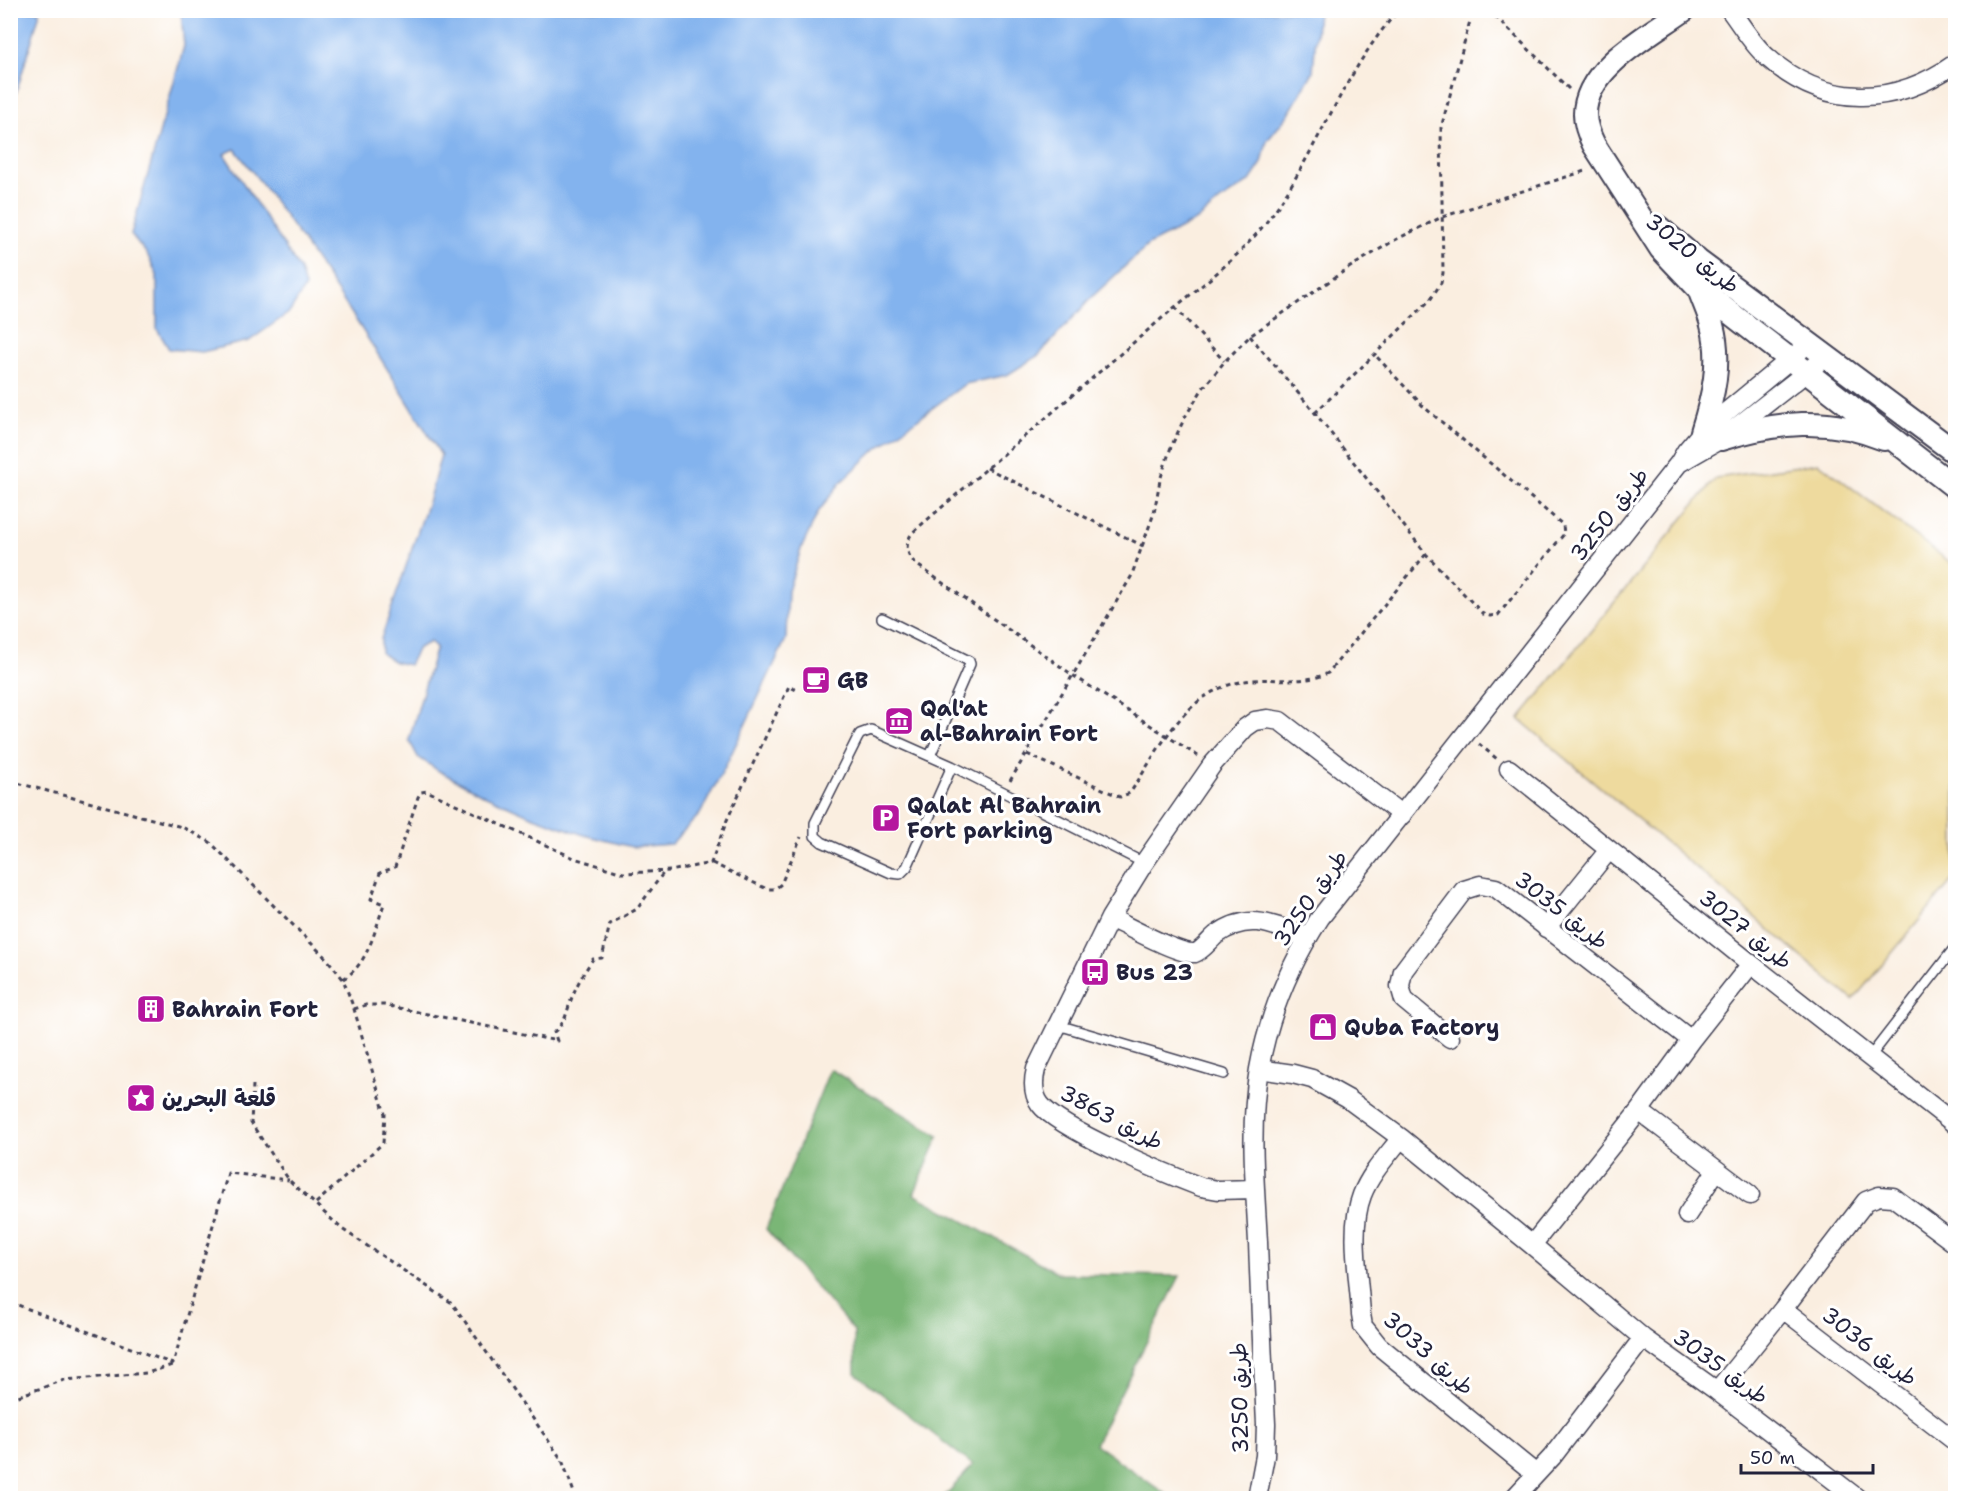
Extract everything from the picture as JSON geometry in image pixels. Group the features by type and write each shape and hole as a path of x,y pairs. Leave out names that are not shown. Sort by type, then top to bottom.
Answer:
{"street":[{"path":"1633,203 1594,145 1587,130 1585,114 1588,96 1596,80 1616,58 1684,10"},
{"path":"1730,10 1764,56 1787,74 1819,89 1845,97 1873,97 1903,91 1938,76 1956,63"},
{"name":"طريق 3020","path":"1633,203 1661,249 1698,288 1956,488"},
{"name":"طريق 3020","path":"1633,203 1698,261 1956,453"},
{"path":"1698,288 1712,324 1716,349 1711,436 1795,423 1833,425 1870,433 1905,448"},
{"name":"طريق 3250","path":"1257,1498 1265,1456 1266,1424 1254,1130 1259,1069 1275,1008 1286,980 1320,918 1679,463 1690,446 1711,436 1818,350"},
{"name":"طريق 3863","path":"1255,1189 1218,1190 1181,1180 1096,1140 1047,1112 1039,1103 1035,1092 1036,1069 1110,918 1144,863 1212,765 1245,728 1255,721 1268,719 1280,721 1402,815"},
{"name":"طريق 3027","path":"1509,769 1956,1125"},
{"path":"1546,928 1609,850"},
{"name":"طريق 3035","path":"1450,1038 1404,1000 1400,986 1403,971 1464,890 1480,885 1496,888 1691,1040"},
{"path":"1110,918 1184,953 1197,952 1230,925 1247,922 1270,923 1307,938"},
{"path":"1532,1245 1639,1111 1751,964"},
{"name":"طريق 3035","path":"1259,1069 1293,1074 1327,1086 1401,1138 1643,1338 1717,1390 1857,1498"},
{"path":"1639,1111 1750,1195"},
{"name":"طريق 3033","path":"1401,1138 1369,1179 1357,1212 1356,1234 1363,1326 1379,1346 1536,1474"},
{"path":"1687,1215 1716,1171"},
{"path":"1717,1390 1866,1201 1879,1196 1893,1197 1956,1244"},
{"name":"طريق 3036","path":"1783,1309 1956,1442"},
{"path":"1514,1498 1552,1457 1643,1338"}],"lane":[{"path":"882,618 969,661 970,664 930,756"},
{"path":"952,766 907,867 900,874 891,873 822,842 815,836 814,827 856,739 865,730 877,732 952,766 1144,863"},
{"path":"1869,1058 1956,946"},
{"path":"1058,1025 1224,1074"}],"path":[{"path":"1212,765 1074,676 916,564 908,554 907,542 913,532 1230,262 1263,227 1375,39 1399,10"},
{"path":"1315,413 1437,292 1443,273 1441,128 1473,10"},
{"path":"1489,10 1586,105"},
{"path":"1003,793 1131,577 1143,546 1171,447 1185,417 1203,388 1225,361 1250,336 1347,268 1395,240 1442,217 1607,164"},
{"path":"1175,307 1225,361"},
{"path":"1250,336 1315,413 1426,554 1483,614 1498,615 1564,534 1565,529 1424,407 1374,355"},
{"path":"987,468 1143,546"},
{"path":"1027,754 1120,797 1130,793 1181,715 1202,698 1226,686 1253,680 1318,678 1328,672 1426,554"},
{"path":"711,863 727,820 789,686 796,690"},
{"path":"1466,733 1509,769"},
{"path":"10,781 182,827 210,842 327,959 343,979 386,1114 383,1143 315,1204"},
{"path":"343,979 355,971 363,959 384,904 371,899 380,873 395,867 421,792 427,791 598,867 623,873 664,872 711,863 767,889 775,889 781,884 800,838 814,827"},
{"path":"354,1009 366,1005 384,1005 557,1041 554,1032 564,1023 582,975 593,959 602,958 610,924 638,909 664,872"},
{"path":"253,1084 251,1123 289,1180 342,1230 452,1303 561,1460 576,1498"},
{"path":"173,1364 228,1173 289,1180"},
{"path":"10,1302 173,1364"},
{"path":"10,1399 64,1380 147,1373 173,1364"}],"green space":[{"path":"830,1069 939,1136 914,1194 1060,1274 1180,1276 1095,1444 1171,1498 943,1498 973,1465 855,1373 854,1331 766,1229"}],"sand":[{"path":"1819,463 1955,566 1955,877 1853,1000 1519,719 1716,478"}],"water":[{"path":"11,10 39,11 39,16 11,110"},
{"path":"181,10 1318,11 1313,72 1288,115 1267,141 1262,163 1250,181 1221,200 1197,220 1148,245 1094,295 1039,355 1007,375 965,384 873,452 841,482 819,511 801,549 788,591 786,639 700,814 671,844 632,847 584,835 531,816 486,796 418,757 409,740 436,647 430,642 418,648 409,665 395,662 381,653 381,639 429,499 441,455 316,261 235,149 224,154 300,270 305,287 290,312 249,341 202,352 169,349 157,329 157,275 147,254 131,234 184,46"}],"place":[{"name":"GB","path":"816,680"},
{"name":"Qal'at al-Bahrain Fort","path":"899,721"},
{"name":"Qalat Al Bahrain Fort parking","path":"886,818"},
{"name":"Bus 23","path":"1095,972"},
{"name":"Bahrain Fort","path":"151,1009"},
{"name":"Quba Factory","path":"1323,1027"},
{"name":"قلعة البحرين","path":"141,1098"}]}
